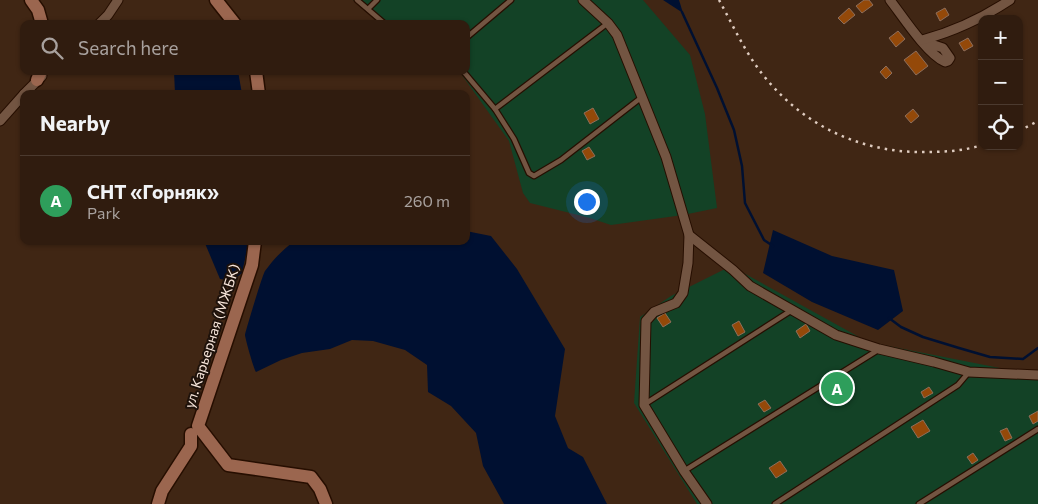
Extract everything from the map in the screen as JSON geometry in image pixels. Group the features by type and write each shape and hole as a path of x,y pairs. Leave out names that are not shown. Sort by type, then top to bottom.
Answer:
{"street":[{"path":"31,0 38,10 41,20"},
{"path":"103,20 118,0"},
{"path":"216,0 232,20"},
{"path":"583,0 608,23 617,35 666,157 688,235 688,263 683,294 676,303 654,312 646,321 644,405 684,471 707,504"},
{"path":"890,0 922,40 940,36 958,28 1010,0"},
{"path":"257,75 258,90"},
{"path":"27,90 39,76"},
{"path":"0,121 20,98"},
{"path":"688,235 733,270 750,286 794,309 836,335 879,349 969,372 1038,375"},
{"name":"ул. Карьерная (МЖБК)","path":"254,245 252,265 198,426 228,465 311,477 320,489 326,504"},
{"path":"158,504 162,491 191,446 191,434"}],"lane":[{"path":"357,0 380,20"},
{"path":"368,9 377,0"},
{"path":"470,35 511,0"},
{"path":"495,109 608,23"},
{"path":"466,75 495,109 514,140 529,173 534,176 561,160 642,97"},
{"path":"644,405 794,309"},
{"path":"684,471 879,349"},
{"path":"775,504 958,385 969,372"},
{"path":"918,504 1038,429"}],"green space":[{"path":"353,0 643,0 690,55 705,114 717,208 683,215 611,225 530,203 523,193 509,141 462,75 470,75 470,20 376,20"},
{"path":"731,266 868,342 1038,374 1038,504 697,504 634,403 640,317 671,296"}],"water":[{"path":"663,0 679,0 683,13"},
{"path":"174,75 239,75 241,90 175,90"},
{"path":"773,230 832,256 894,270 903,311 878,330 812,302 763,273"},
{"path":"470,232 491,236 517,269 565,349 555,416 568,448 583,457 607,504 504,504 483,466 476,433 451,406 428,392 427,365 405,350 373,341 352,340 330,349 302,353 281,360 256,372 245,335 265,271 290,245 470,245"},
{"path":"206,245 248,245 242,273 232,281 220,279"}],"building":[{"path":"864,0 869,0 873,5 862,13 856,6"},
{"path":"849,8 855,15 844,24 838,18"},
{"path":"945,8 949,15 940,21 936,13"},
{"path":"898,31 905,39 896,47 889,38"},
{"path":"968,38 973,46 964,51 959,43"},
{"path":"916,51 928,66 916,75 904,60"},
{"path":"886,66 892,73 886,79 880,72"},
{"path":"593,108 599,119 590,124 584,113"},
{"path":"913,109 919,116 911,123 905,116"},
{"path":"589,147 595,156 587,160 582,151"},
{"path":"665,313 671,322 663,327 657,318"},
{"path":"739,321 745,332 738,336 732,325"},
{"path":"806,324 810,331 800,338 796,331"},
{"path":"929,387 933,393 924,398 921,392"},
{"path":"765,400 771,408 764,412 758,404"},
{"path":"1038,411 1038,421 1033,424 1029,416"},
{"path":"923,420 930,431 918,438 911,427"},
{"path":"1007,428 1012,438 1005,441 1000,431"},
{"path":"973,453 978,460 972,464 967,457"},
{"path":"780,461 787,471 776,478 769,468"}],"waterway":[{"path":"682,12 734,130 742,166 745,203 764,240 773,246"},
{"path":"889,318 901,327 923,337 990,357 1023,359 1038,348"}],"railway":[{"path":"719,0 741,42 760,72 784,98 819,124 859,142 880,148 925,152 968,149 978,146"},
{"path":"1023,129 1038,121"}],"place":[{"name":"СНТ «Горняк»","path":"837,388"}]}
